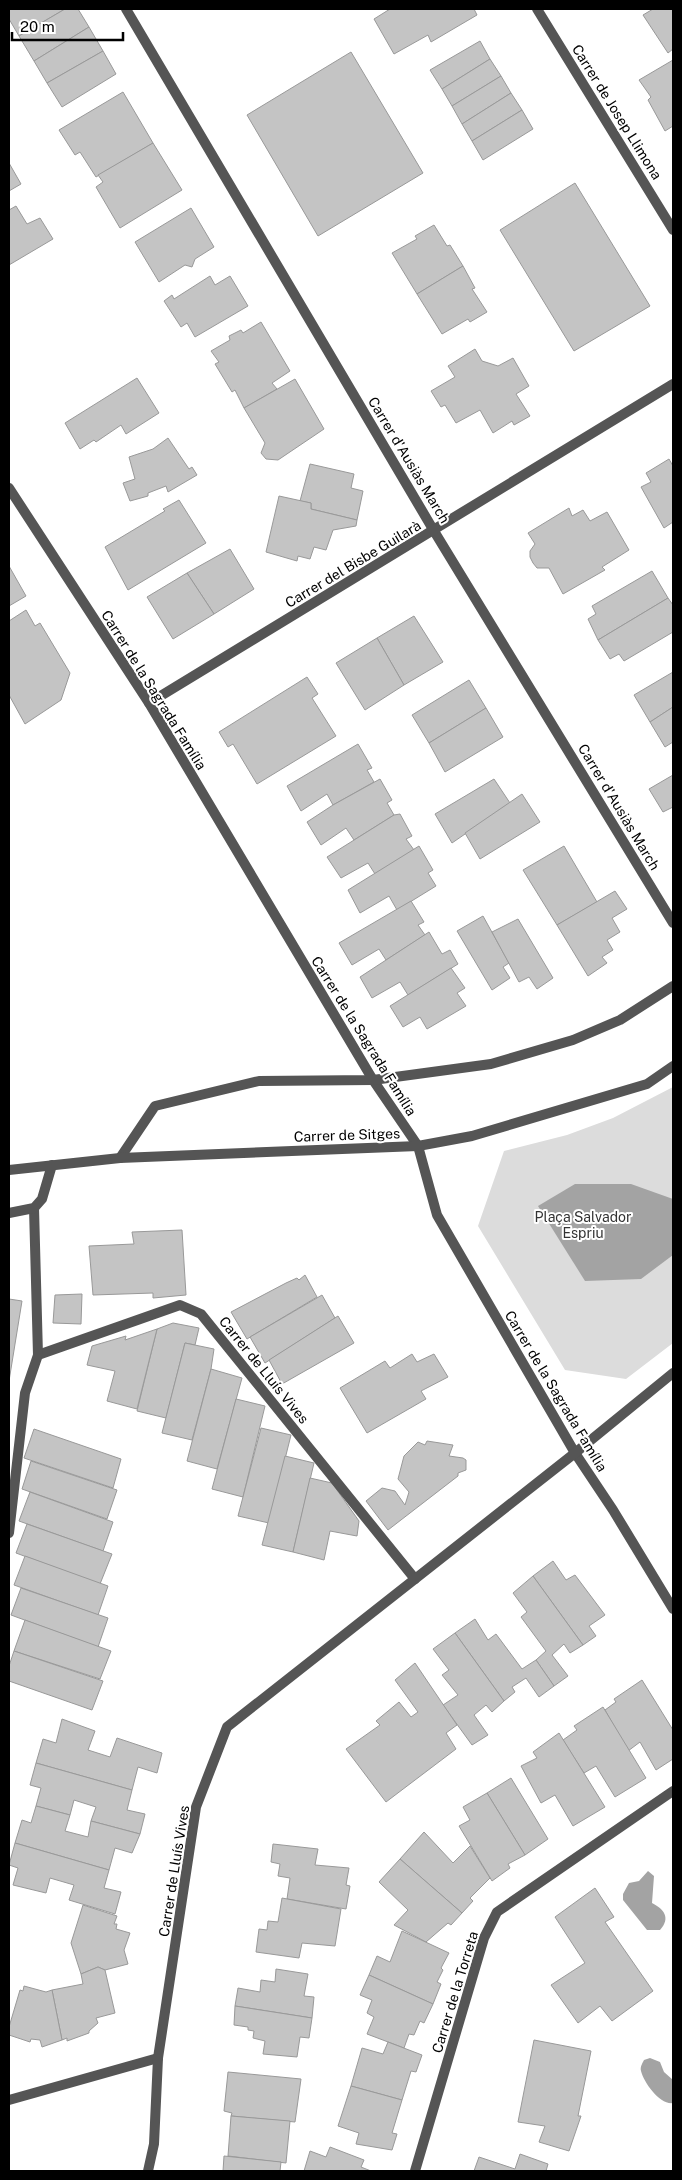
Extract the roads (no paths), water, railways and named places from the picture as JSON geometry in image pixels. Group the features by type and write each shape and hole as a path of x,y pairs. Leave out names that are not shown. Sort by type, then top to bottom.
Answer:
{"street":[{"name":"Carrer d'Ausiàs March","path":"126,9 434,530 673,923"},
{"name":"Carrer de Josep Llimona","path":"537,9 673,230"},
{"name":"Carrer del Bisbe Guilarà","path":"149,704 673,384"},
{"name":"Carrer de la Sagrada Família","path":"9,488 149,704 373,1080 418,1146 438,1216 575,1453 673,1610"},
{"path":"120,1158 155,1106 259,1081 373,1080 491,1064 573,1040 620,1020 673,986"},
{"name":"Carrer de Sitges","path":"9,1170 120,1158 418,1146 472,1136 647,1084 673,1066"},
{"path":"9,1213 34,1208 42,1199 52,1165"},
{"path":"9,1533 25,1394 38,1355 34,1208"},
{"name":"Carrer de Lluís Vives","path":"38,1355 180,1305 201,1314 415,1579"},
{"name":"Carrer de Lluís Vives","path":"148,2171 154,2144 158,2058 196,1807 227,1727 575,1453 673,1373"},
{"name":"Carrer de la Torreta","path":"415,2171 484,1938 497,1912 673,1791"},
{"path":"9,2100 158,2058"}],"park label":[{"name":"Plaça Salvador Espriu","path":"583,1226"}]}
